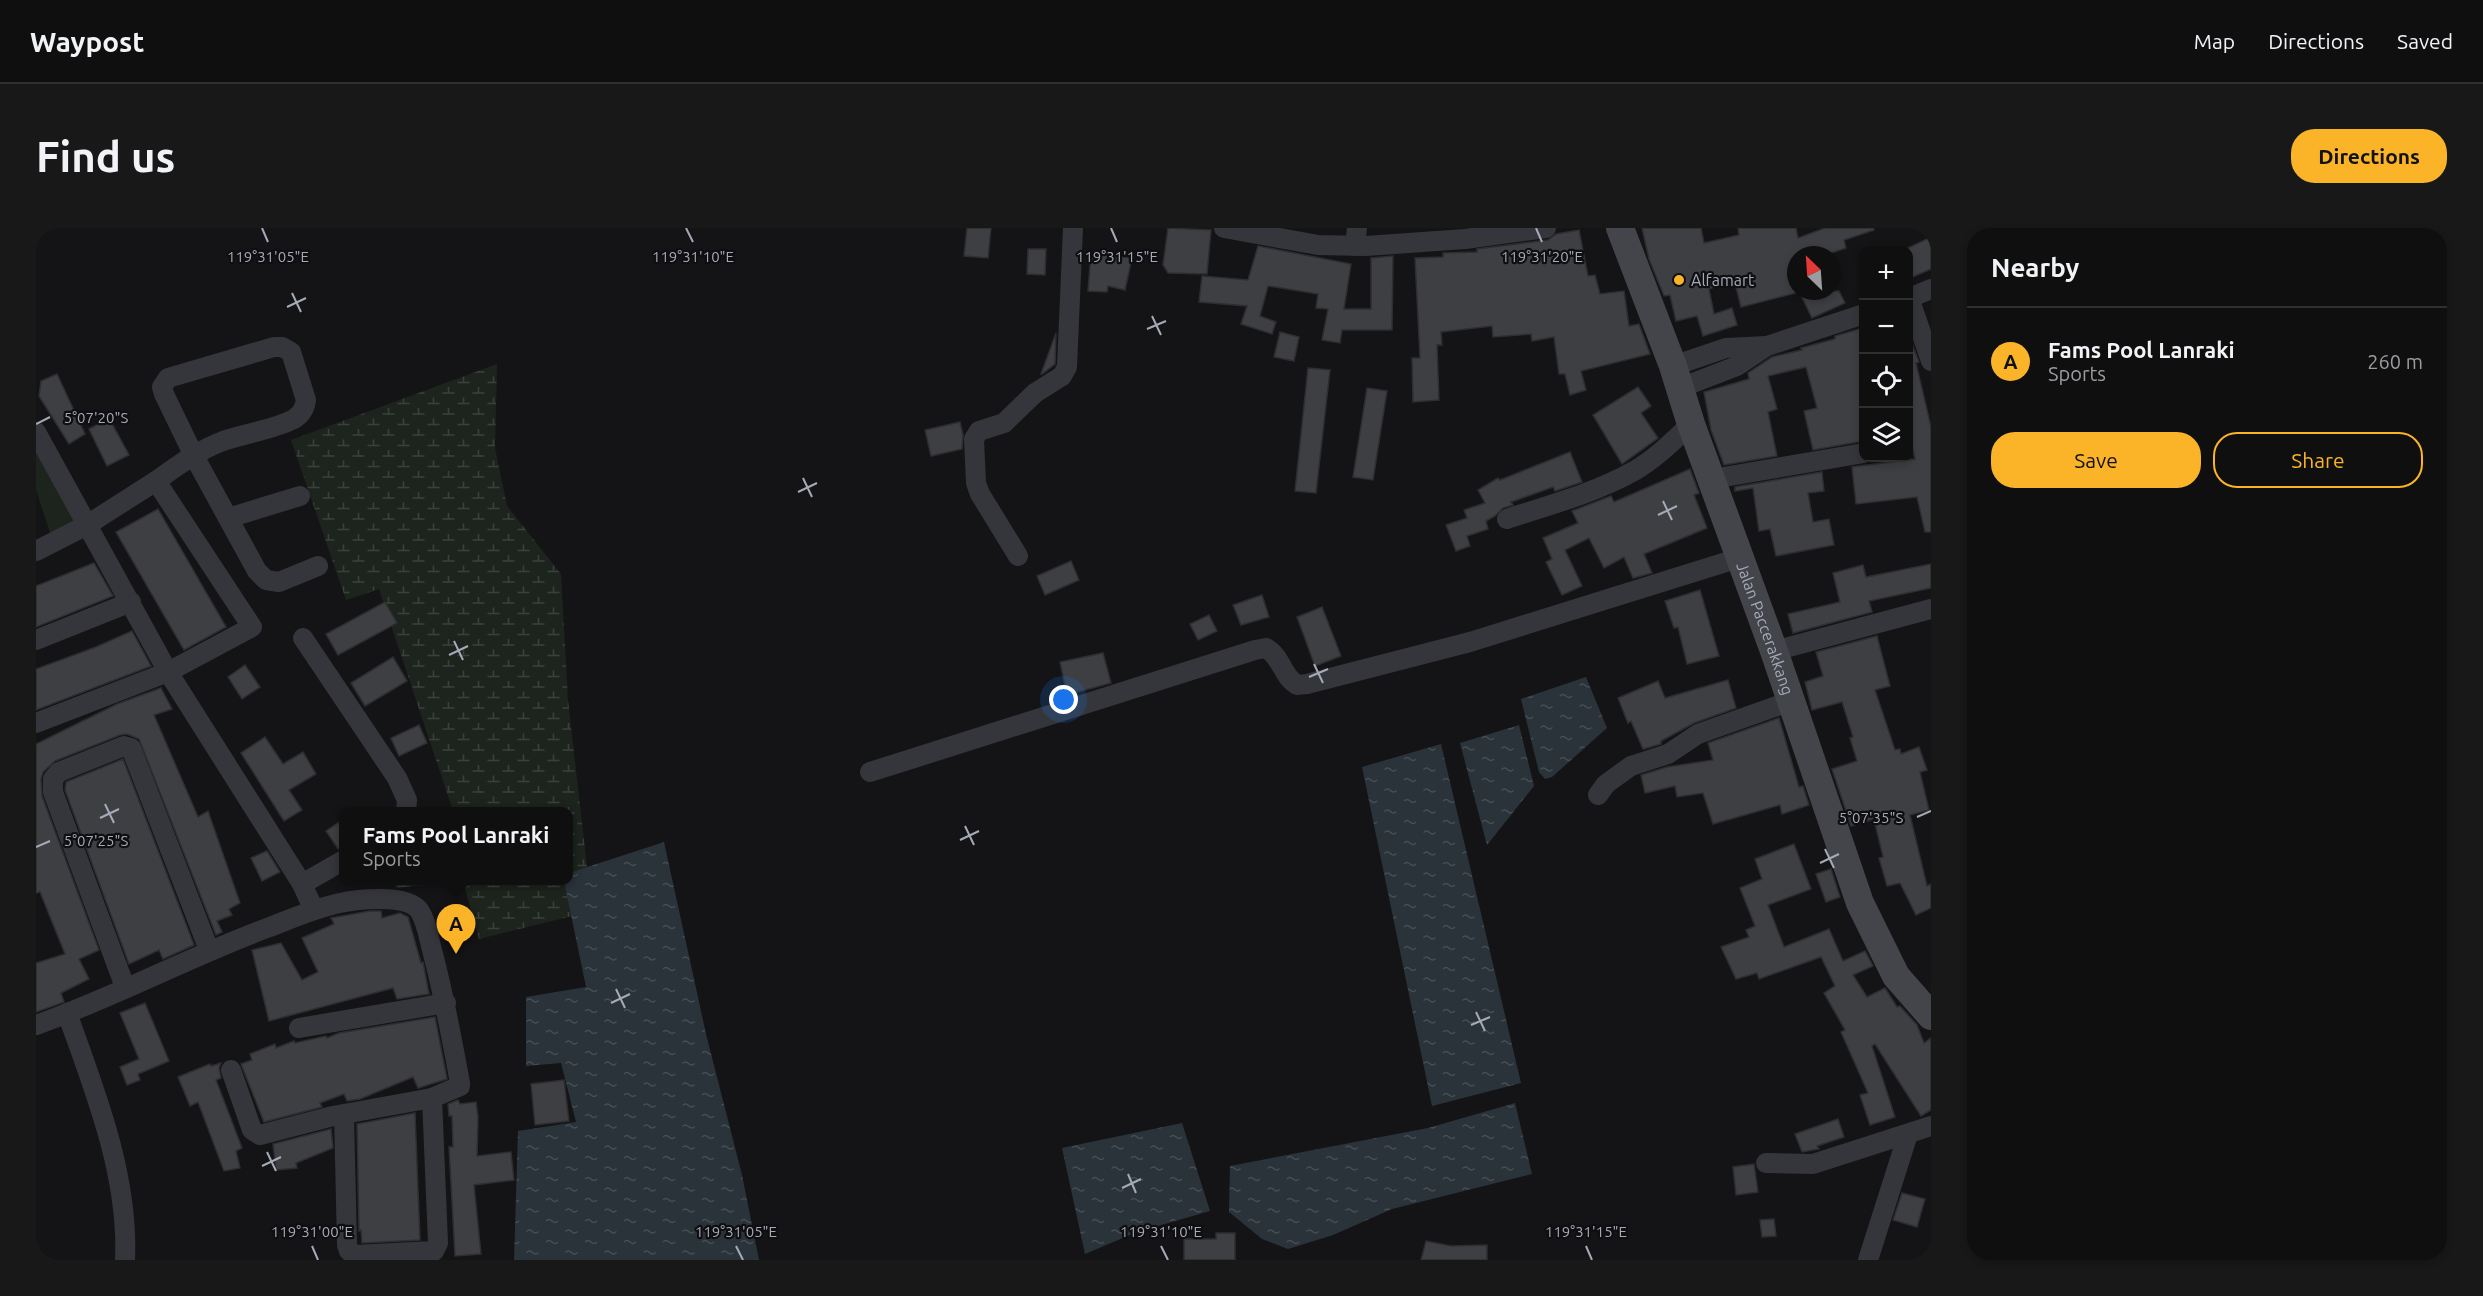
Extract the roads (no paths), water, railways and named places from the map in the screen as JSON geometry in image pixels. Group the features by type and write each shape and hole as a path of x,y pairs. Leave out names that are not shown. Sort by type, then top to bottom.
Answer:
{"main road":[{"name":"Jalan Paccerakkang","path":"1620,228 1677,377 1691,424 1774,651 1845,861 1872,929 1896,976 1931,1016"}],"street":[{"path":"1018,556 980,494 976,483 974,439 979,431 1004,423 1028,399 1062,375 1067,367 1073,228"},
{"path":"1224,228 1318,244 1356,237 1465,234 1546,228"},
{"path":"1913,296 1931,289"},
{"path":"1909,300 1931,361"},
{"path":"1677,377 1737,366 1767,346 1859,315"},
{"path":"37,547 87,525 194,456 222,441 285,422 301,413 306,400 291,352 282,347 274,347 176,374 164,381 162,387 194,456 257,571 266,580 279,582 318,566"},
{"path":"1507,519 1633,472 1667,447 1691,424"},
{"path":"36,432 168,672 302,884 314,910"},
{"path":"1712,479 1859,454"},
{"path":"36,723 168,672 252,627 156,481"},
{"path":"228,518 300,496"},
{"path":"870,772 1255,650 1266,648 1275,653 1289,680 1297,685 1307,684 1470,642 1739,558"},
{"path":"36,640 131,602"},
{"path":"1774,651 1931,609"},
{"path":"303,638 397,778 407,800 406,807"},
{"path":"1598,795 1606,784 1631,766 1668,754 1698,734 1791,701"},
{"path":"125,987 53,792 53,779 59,772 124,746 131,748 209,950"},
{"path":"302,884 339,863"},
{"path":"36,1025 209,950 314,910 341,902 396,900 412,904 419,911 426,926 446,1003 460,1086 432,1098 344,1114 264,1135 256,1134 252,1130 231,1070"},
{"path":"299,1028 446,1003"},
{"path":"67,1013 98,1101 115,1161 123,1210 125,1260"},
{"path":"344,1114 346,1245 349,1251 355,1256 431,1252 436,1250 438,1243 432,1098"},
{"path":"1766,1163 1813,1164 1931,1126"},
{"path":"1868,1260 1908,1134"}],"water":[{"path":"1586,677 1607,728 1552,777 1545,779 1539,772 1521,699"},
{"path":"1519,725 1534,786 1487,845 1460,743"},
{"path":"1441,744 1521,1083 1432,1106 1362,767"},
{"path":"664,842 706,1034 742,1175 759,1260 514,1260 518,1131 576,1122 561,1063 526,1066 526,997 586,987 565,885 573,885 573,872"},
{"path":"1515,1103 1532,1174 1392,1209 1333,1235 1288,1249 1262,1239 1229,1212 1230,1166 1428,1128"},
{"path":"1182,1123 1210,1211 1137,1232 1085,1254 1062,1148"}],"place":[{"name":"Alfamart","path":"1679,280"},
{"name":"Fams Pool Lanraki","path":"456,954"}]}
